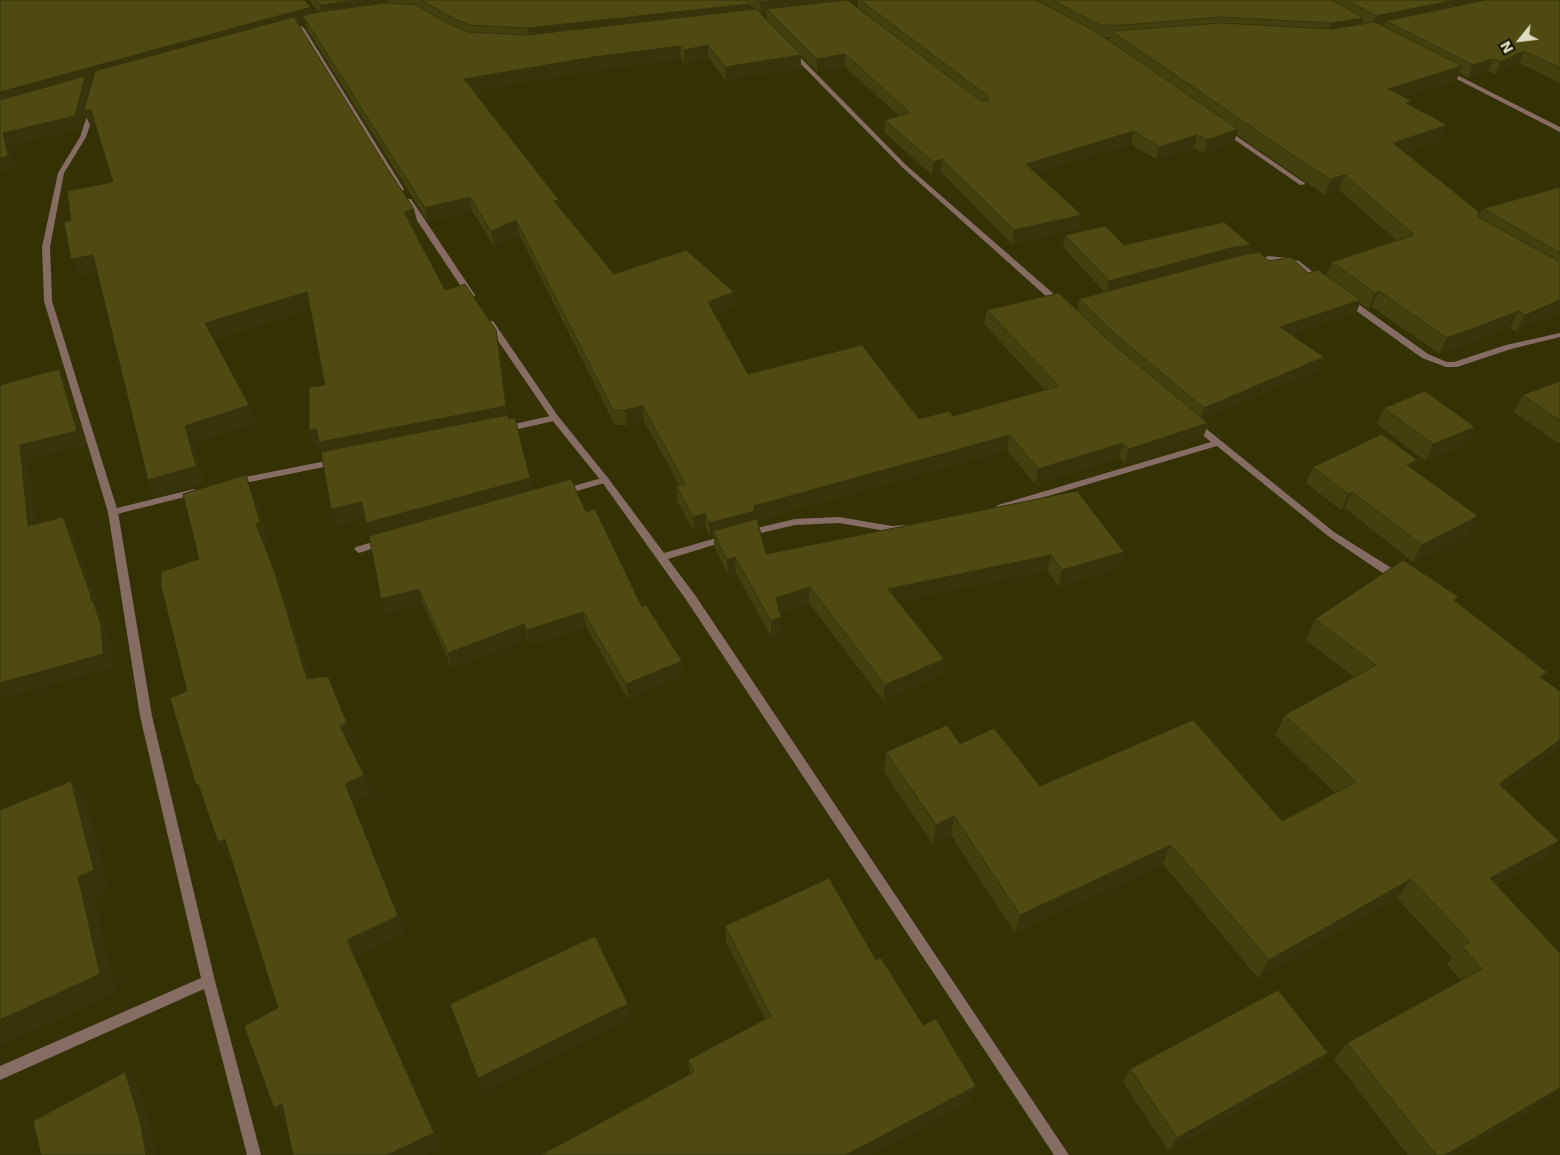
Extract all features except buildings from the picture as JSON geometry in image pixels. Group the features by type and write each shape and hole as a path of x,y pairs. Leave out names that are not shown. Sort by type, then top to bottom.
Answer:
{"street":[{"path":"300,28 396,183 479,307 556,418 605,480 692,598 1062,1155"},
{"path":"786,46 905,167 1025,275 1067,309"},
{"path":"1440,68 1560,130"},
{"path":"94,101 83,136 61,173 46,247 48,301 113,512 146,716 208,980 254,1155"},
{"path":"1215,124 1302,184"},
{"path":"1243,263 1269,258 1287,260 1296,263 1328,286"},
{"path":"1336,292 1425,356 1446,364 1454,365 1508,347 1560,335"},
{"path":"498,430 556,418"},
{"path":"1190,420 1331,534 1403,581"},
{"path":"992,510 1028,501 1218,443"},
{"path":"221,485 344,460"},
{"path":"548,496 605,480"},
{"path":"113,512 203,490"},
{"path":"662,557 732,536 795,522 839,520 892,529 918,527"},
{"path":"359,549 397,538"},
{"path":"0,1073 208,980"}]}
